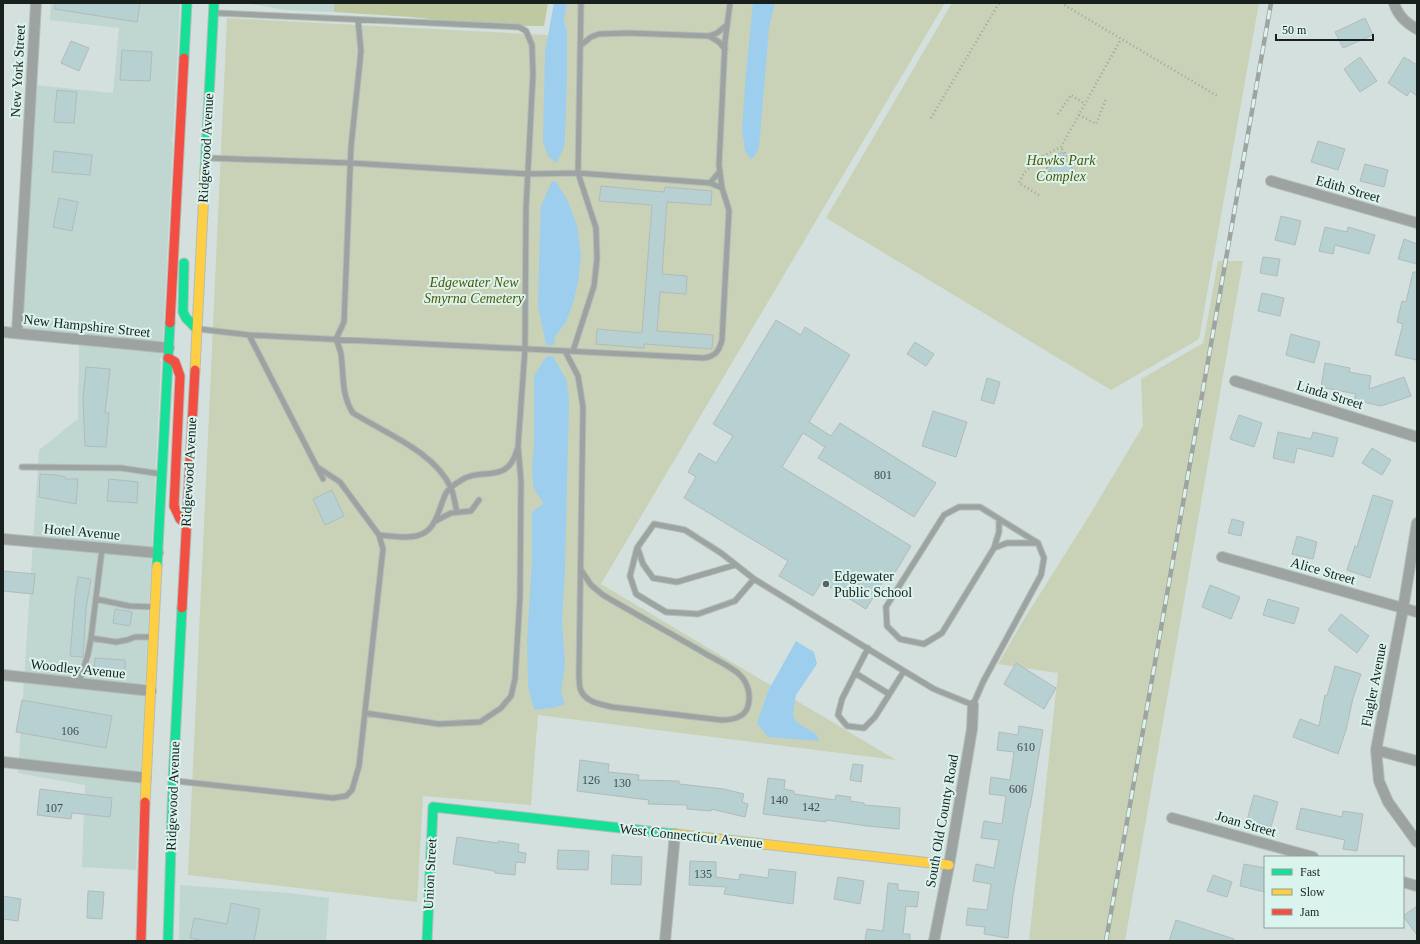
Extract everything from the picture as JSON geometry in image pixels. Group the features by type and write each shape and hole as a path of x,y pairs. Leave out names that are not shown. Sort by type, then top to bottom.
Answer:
{"main road":[{"name":"Ridgewood Avenue","path":"141,941 146,778 187,3"},
{"name":"Ridgewood Avenue","path":"168,941 173,781 214,6"},
{"path":"180,141 188,162"},
{"path":"185,254 182,308 186,318 197,329"},
{"path":"168,353 175,362 180,376 174,506 180,519 186,524"},
{"name":"West Connecticut Avenue","path":"433,806 949,865"},
{"name":"Union Street","path":"427,941 433,806"}],"street":[{"name":"New York Street","path":"17,333 36,3"},
{"path":"1394,3 1397,12 1408,24 1417,30"},
{"name":"Edith Street","path":"1272,181 1417,223"},
{"name":"New Hampshire Street","path":"3,332 168,353"},
{"name":"Linda Street","path":"1235,381 1417,437"},
{"name":"Flagler Avenue","path":"1417,523 1403,609 1376,750 1379,781 1388,802 1417,842"},
{"name":"Hotel Avenue","path":"3,539 158,553"},
{"name":"Alice Street","path":"1222,557 1417,612"},
{"name":"Woodley Avenue","path":"3,675 151,691"},
{"name":"South Old County Road","path":"934,941 949,865 972,729 972,705"},
{"path":"1376,750 1417,761"},
{"path":"3,762 146,778"},
{"name":"Joan Street","path":"1172,818 1309,856"},
{"path":"665,941 675,834"},
{"path":"1404,882 1417,886"}],"lane":[{"path":"573,351 594,286 597,259 596,228 578,173 582,3"},
{"path":"197,329 249,335 704,358 716,354 720,349 722,340 729,210 722,188 719,165 725,50 730,3"},
{"path":"214,6 358,20 519,27 526,31 532,45 534,74 526,208 525,349 518,446 521,481 520,597 515,679 511,696 501,708 480,722 439,724 365,713"},
{"path":"358,20 361,51 351,163 344,322 336,339 341,353 344,396 347,405 353,413 427,457 439,469 451,488 457,512"},
{"path":"581,45 591,37 599,34 628,33 709,36 717,33 727,25"},
{"path":"709,36 719,42 725,50"},
{"path":"206,158 351,163 528,174 578,173 710,183 722,188"},
{"path":"710,183 720,171"},
{"path":"249,335 323,479"},
{"path":"565,351 578,376 583,407 579,671 580,689 588,699 597,704 721,720 735,719 748,707 749,695 747,685 739,674 602,595 591,585 581,570"},
{"path":"378,535 415,536 425,533 433,523 447,492 451,488 463,479 473,476 494,474 502,471 515,458 518,446"},
{"path":"22,467 121,468 162,475"},
{"path":"173,781 333,798 346,796 352,790 359,766 383,549 378,535 340,482 317,467"},
{"path":"433,523 445,516 457,512 464,513 470,511 479,500"},
{"path":"754,579 735,601 698,614 666,612 636,594 630,576 637,548 654,524 685,530 721,553 734,565 754,579 904,671 934,689 972,705 1041,575 1044,558 1038,543 980,507 959,507 944,515 886,606 887,626 900,639 924,644 942,633 994,548 999,532 999,519"},
{"path":"994,548 1007,543 1038,543"},
{"path":"637,548 643,564 653,578 677,582 734,565"},
{"path":"79,683 88,654 91,638 102,549"},
{"path":"96,600 129,606 155,607"},
{"path":"91,638 116,642 135,637 153,637"},
{"path":"868,648 842,700 838,715 847,726 864,728 875,717 904,671"},
{"path":"855,673 889,694"}],"path":[{"path":"931,118 999,3"},
{"path":"1061,3 1219,97"},
{"path":"1039,195 1019,183 1024,173 1041,157 1061,147 1121,39"},
{"path":"1058,114 1071,95 1085,104"},
{"path":"1079,115 1096,124 1106,99"},
{"path":"1041,157 1055,182 1075,171 1061,147"}],"shaded area":[{"path":"51,3 180,3 173,137 171,139 173,143 162,356 159,360 161,362 136,870 82,867 85,785 18,773 39,450 78,419 79,345 19,340 34,85 113,93 119,28 50,20"},
{"path":"245,3 334,3 334,12 286,10"},
{"path":"180,885 288,893 329,898 326,941 179,941"}],"green space":[{"path":"334,3 548,3 544,26 492,26 411,17 334,12"},
{"name":"Edgewater New Smyrna Cemetery","path":"567,3 945,3 601,584 896,760 538,715 531,805 423,796 417,902 188,875 227,18 567,36 564,21"},
{"name":"Hawks Park Complex","path":"952,3 1259,3 1199,339 1111,390 826,218"},
{"path":"1218,261 1243,261 1125,941 1029,941 1058,673 998,664 1143,426 1141,379 1203,343"}],"water":[{"path":"554,3 567,3 564,21 567,31 565,139 563,150 556,163 548,156 543,142 545,52"},
{"path":"753,3 775,3 769,28 759,148 754,157 750,159 745,151 742,128"},
{"path":"552,181 557,182 567,199 577,225 581,255 578,283 566,322 555,337 554,345 546,345 538,306 540,227 541,206"},
{"path":"553,356 567,381 569,400 565,570 562,621 565,663 561,693 565,704 557,707 534,710 528,686 527,640 532,561 532,514 535,509 541,506 543,502 533,486 534,376 546,357"},
{"path":"796,641 814,652 817,664 796,695 793,715 796,722 816,734 819,741 768,737 757,723 769,689"}],"building":[{"path":"55,3 140,3 137,22 55,9"},
{"path":"1365,18 1373,35 1343,48 1335,32"},
{"path":"71,41 89,48 79,71 61,63"},
{"path":"122,50 152,52 150,81 120,80"},
{"path":"1360,57 1377,81 1360,92 1344,69"},
{"path":"1404,57 1417,65 1417,96 1410,91 1407,96 1388,83"},
{"path":"57,90 77,92 74,123 54,122"},
{"path":"1318,141 1345,149 1338,170 1311,162"},
{"path":"54,151 92,155 90,175 52,172"},
{"path":"1062,152 1073,169 1056,179 1046,161"},
{"path":"1365,164 1388,170 1384,187 1360,181"},
{"path":"601,186 664,192 665,187 712,191 711,205 667,202 662,274 687,276 686,294 660,292 657,331 713,335 712,349 644,344 644,348 596,344 597,329 642,333 652,205 599,201"},
{"path":"59,198 78,202 72,231 53,227"},
{"path":"1281,216 1301,221 1295,245 1275,240"},
{"path":"1325,227 1347,232 1348,227 1375,235 1369,254 1335,245 1333,254 1319,251"},
{"path":"1404,239 1417,244 1417,264 1398,259"},
{"path":"1263,257 1280,259 1277,276 1260,273"},
{"path":"1413,272 1417,272 1416,360 1395,355 1403,324 1397,322 1402,301 1406,302"},
{"path":"1262,293 1284,298 1280,316 1258,311"},
{"path":"776,320 801,335 805,327 850,355 809,422 831,436 840,423 936,483 914,517 818,458 825,447 803,433 782,467 911,546 890,581 885,578 866,609 822,582 813,596 779,576 788,561 684,498 696,477 688,472 699,453 716,463 733,436 713,424"},
{"path":"1291,334 1320,342 1314,363 1286,355"},
{"path":"915,342 934,354 926,366 907,354"},
{"path":"1325,363 1350,368 1349,372 1371,376 1369,389 1404,377 1411,396 1381,406 1354,400 1356,394 1321,387"},
{"path":"86,367 110,369 105,413 109,413 106,447 85,446 83,399"},
{"path":"987,378 1000,382 994,404 981,400"},
{"path":"933,411 967,422 956,457 922,446"},
{"path":"1239,415 1262,423 1254,447 1230,439"},
{"path":"1278,432 1311,439 1313,432 1338,438 1333,457 1297,448 1294,463 1273,458"},
{"path":"1372,448 1391,460 1382,475 1362,463"},
{"path":"40,474 56,475 65,477 65,479 78,479 76,504 39,497"},
{"path":"109,479 138,482 137,503 107,501"},
{"path":"332,490 344,516 325,525 313,499"},
{"path":"1373,495 1393,501 1370,578 1347,570 1355,546 1357,547"},
{"path":"1232,519 1244,522 1241,536 1228,533"},
{"path":"1297,536 1317,542 1313,559 1292,554"},
{"path":"3,571 35,574 33,594 3,591"},
{"path":"78,577 91,579 86,609 83,657 70,656"},
{"path":"1210,585 1240,597 1231,619 1202,607"},
{"path":"1268,599 1299,608 1294,624 1263,615"},
{"path":"115,609 132,612 130,626 113,623"},
{"path":"1341,614 1369,636 1357,653 1328,630"},
{"path":"95,658 125,660 125,673 94,671"},
{"path":"1016,663 1056,688 1044,709 1004,684"},
{"path":"1335,666 1361,674 1338,754 1293,737 1300,719 1319,726 1325,695 1327,696"},
{"path":"22,700 112,716 106,748 16,732"},
{"path":"1019,726 1043,730 1013,895 1008,938 984,934 985,927 966,925 968,908 987,910 991,884 973,881 976,864 994,868 999,840 981,838 984,821 1002,824 1006,796 989,794 991,777 1010,780 1014,752 997,750 999,732 1018,735"},
{"path":"580,760 609,764 608,772 639,775 638,780 679,781 679,784 724,789 744,794 742,802 748,804 745,817 711,809 711,811 687,809 687,805 648,804 649,800 577,791"},
{"path":"853,764 863,765 861,782 850,780"},
{"path":"768,778 785,780 784,789 794,791 794,794 835,800 836,795 851,797 850,801 864,803 864,805 900,808 899,829 763,814"},
{"path":"40,789 112,798 110,817 72,813 71,819 37,815"},
{"path":"1254,795 1278,802 1271,827 1247,820"},
{"path":"1301,808 1342,817 1343,811 1363,814 1357,851 1343,849 1345,840 1296,829"},
{"path":"457,837 498,843 498,841 519,844 518,852 526,853 525,863 516,862 515,875 495,873 495,871 453,864"},
{"path":"558,850 589,851 588,870 557,869"},
{"path":"612,855 642,857 641,885 611,884"},
{"path":"690,861 716,862 716,877 739,880 740,874 768,878 769,869 796,872 793,904 724,894 726,887 689,885"},
{"path":"1244,864 1264,868 1264,892 1240,886"},
{"path":"1213,875 1232,882 1227,897 1207,891"},
{"path":"838,877 864,881 860,904 834,899"},
{"path":"888,883 898,884 898,890 919,892 917,907 906,906 903,934 910,934 910,941 865,941 867,929 883,931"},
{"path":"88,891 104,892 102,919 87,918"},
{"path":"3,896 21,899 18,921 3,919"},
{"path":"231,903 260,909 254,941 204,941 190,938 194,918 227,924"},
{"path":"1417,906 1417,935 1404,917 1404,915"},
{"path":"1176,920 1234,939 1233,941 1169,941"}],"railway":[{"path":"1106,941 1271,3"}],"traffic: fast":[{"path":"184,58 187,3"},
{"path":"205,171 214,3"},
{"path":"184,263 183,312 186,318 197,329"},
{"path":"157,566 170,323"},
{"path":"168,941 173,781 182,608"},
{"path":"427,941 433,807 674,834"}],"traffic: slow":[{"path":"195,370 205,171"},
{"path":"145,802 157,566"},
{"path":"674,834 949,865"}],"traffic: jam":[{"path":"170,323 184,58"},
{"path":"168,358 175,362 180,376 174,506 180,519 186,524"},
{"path":"182,608 195,370"},
{"path":"141,941 145,802"}],"place":[{"name":"Edgewater Public School","path":"826,584"}]}
